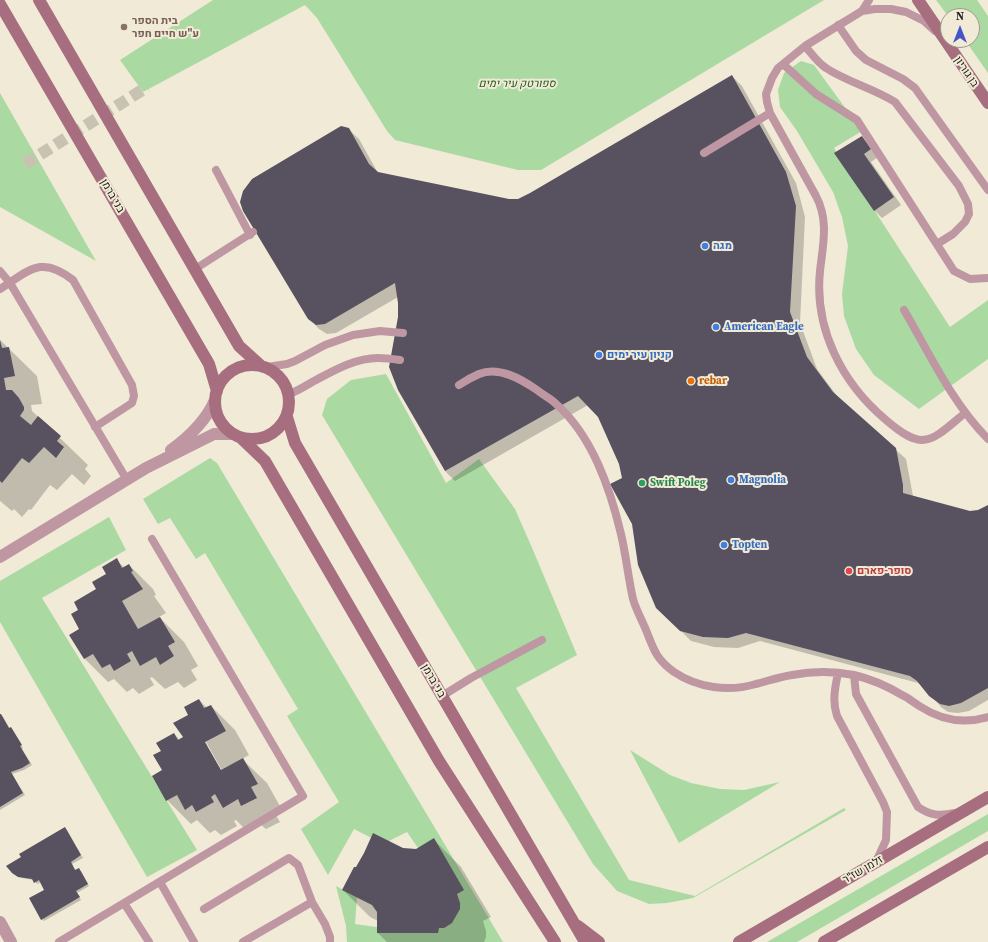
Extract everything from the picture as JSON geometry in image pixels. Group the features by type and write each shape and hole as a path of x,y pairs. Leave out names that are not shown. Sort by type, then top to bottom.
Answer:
{"street":[{"path":"39,0 239,346 263,366 277,374 284,382 289,394 287,417 273,434 252,440 237,436 214,434 146,468"},
{"name":"בן גוריון","path":"918,0 940,33"},
{"name":"בני ברמן","path":"0,4 209,364 216,396"},
{"name":"בן גוריון","path":"950,48 988,103"},
{"path":"0,557 127,480 175,447 202,422 210,411 221,382 229,373 238,368 249,365 263,366"},
{"path":"216,396 216,410 219,420 225,428 237,436 266,461 439,761 555,942"},
{"name":"בני ברמן","path":"287,417 296,443 585,942"},
{"name":"זלמן שז\"ר","path":"738,942 988,797"},
{"path":"824,942 988,847"},
{"path":"516,880 546,942"},
{"path":"0,922 12,942"},
{"path":"574,922 599,942"}],"lane":[{"path":"862,11 869,0"},
{"path":"940,34 924,21 906,12 891,9 862,11 805,46 778,68 767,90 766,98 770,113 816,196 822,210 825,232 820,272 822,315 826,334 833,353 842,370 858,392 881,417 898,431 913,439 928,440 936,436 965,413"},
{"path":"838,25 856,51 866,60 903,79 915,88 988,190"},
{"path":"805,46 824,68 883,94 895,102 959,186 968,204 969,214 965,222 953,234 937,244"},
{"path":"783,64 816,94 857,120 954,271 970,279 988,278"},
{"path":"704,153 770,113"},
{"path":"195,269 252,233 216,170"},
{"path":"0,289 35,268 50,266 63,272 73,280 132,385 134,396 132,403 95,427"},
{"path":"0,271 10,283 127,480"},
{"path":"904,310 951,392 965,413 988,440"},
{"path":"263,366 287,364 296,361 325,345 353,335 380,331 403,333"},
{"path":"289,394 301,389 336,369 360,361 378,358 400,360"},
{"path":"459,385 480,374 491,372 506,374 526,383 555,403 571,419 605,477 621,534 628,578 634,602 656,656 683,677 704,685 727,688 754,685 794,674 823,672 854,675 887,686 929,712 947,719 965,721 988,717"},
{"path":"59,942 303,796 152,539"},
{"path":"442,696 471,678 542,640"},
{"path":"838,673 834,692 834,708 887,812 886,840 876,862"},
{"path":"854,675 856,694 918,807 927,813 942,815 962,812"},
{"path":"204,909 289,858 298,865 312,902 325,924 330,937 330,942"},
{"path":"160,882 194,942"},
{"path":"243,942 312,902"},
{"path":"124,903 145,941"}],"green space":[{"name":"ספורטק עיר ימים","path":"213,0 824,0 541,170 518,170 395,140 387,131 317,18 305,5 143,92 120,60"},
{"path":"936,0 977,0 988,16 988,73 971,48 980,48 980,8 942,8"},
{"path":"801,61 814,65 862,131 834,148 950,327 988,300 988,359 919,409 874,375 856,349 844,316 842,294 848,246 842,217 833,192 797,131 780,107 778,90 784,73"},
{"path":"0,93 96,261 0,207"},
{"path":"386,374 446,483 479,459 515,509 577,655 516,688 629,880 695,896 844,808 846,810 693,898 667,903 649,904 617,891 593,864 322,415 327,399 351,380"},
{"path":"210,458 217,463 503,942 347,942 346,926 336,886 357,897 355,924 412,932 445,887 407,832 383,844 354,829 328,875 301,829 339,802 287,716 298,709 205,553 196,559 170,518 158,524 143,499"},
{"path":"109,517 126,550 42,598 197,850 147,877 0,622 0,581"},
{"path":"630,750 670,775 691,783 720,789 744,790 780,782 679,843"},
{"path":"988,814 988,831 797,942 767,942"}],"building":[{"name":"קניון עיר ימים","path":"732,75 786,172 796,206 790,312 807,357 833,392 896,448 903,485 903,493 970,511 978,510 988,505 988,688 961,703 949,706 940,704 929,696 917,681 910,676 746,633 728,638 703,637 680,631 656,608 638,565 632,524 610,484 622,478 619,464 598,417 578,396 445,471 398,390 389,367 398,317 398,303 395,283 325,324 316,325 308,319 243,211 240,202 243,191 252,179 341,126 349,128 369,164 378,172 509,199 518,199"},
{"path":"862,136 871,149 864,154 894,197 874,211 834,153"},
{"path":"0,340 2,348 9,347 15,376 4,378 6,390 12,390 24,407 24,410 20,416 31,425 38,416 61,436 57,441 64,447 56,458 44,447 29,463 22,458 2,483 0,481"},
{"path":"117,558 122,568 129,564 133,571 131,572 143,589 122,601 138,629 160,617 175,642 168,646 174,656 160,665 156,657 140,666 132,651 127,654 131,661 114,671 110,664 102,668 93,654 84,659 69,635 79,629 71,614 78,610 74,602 96,589 92,582 106,574 102,567"},
{"path":"199,699 204,708 211,705 226,731 205,742 221,770 243,758 258,784 251,787 257,798 241,806 238,799 223,808 215,794 211,797 214,802 196,812 192,805 185,810 177,795 166,801 152,776 162,770 153,755 161,751 156,743 174,733 178,740 183,737 173,723 188,715 184,707"},
{"path":"0,714 9,728 11,727 22,745 20,746 30,763 11,772 23,793 0,807"},
{"path":"65,827 81,855 71,862 75,870 79,868 88,884 76,891 80,897 41,920 29,898 44,890 39,880 34,883 32,879 18,877 6,866 21,857 19,854"},
{"path":"373,833 403,848 416,849 434,838 464,890 457,894 460,909 452,923 444,928 439,928 438,933 377,933 377,912 372,905 342,890 354,867 356,867 364,853"}],"tunnel":[{"path":"25,164 147,87"}],"place":[{"name":"בית הספר ע\"ש חיים חפר","path":"124,27"},
{"name":"מגה","path":"705,246"},
{"name":"American Eagle","path":"716,327"},
{"name":"קניון עיר ימים","path":"599,355"},
{"name":"rebar","path":"691,381"},
{"name":"Magnolia","path":"731,480"},
{"name":"Swift Poleg","path":"642,483"},
{"name":"Topten","path":"724,545"},
{"name":"סופר-פארם","path":"849,571"}]}
